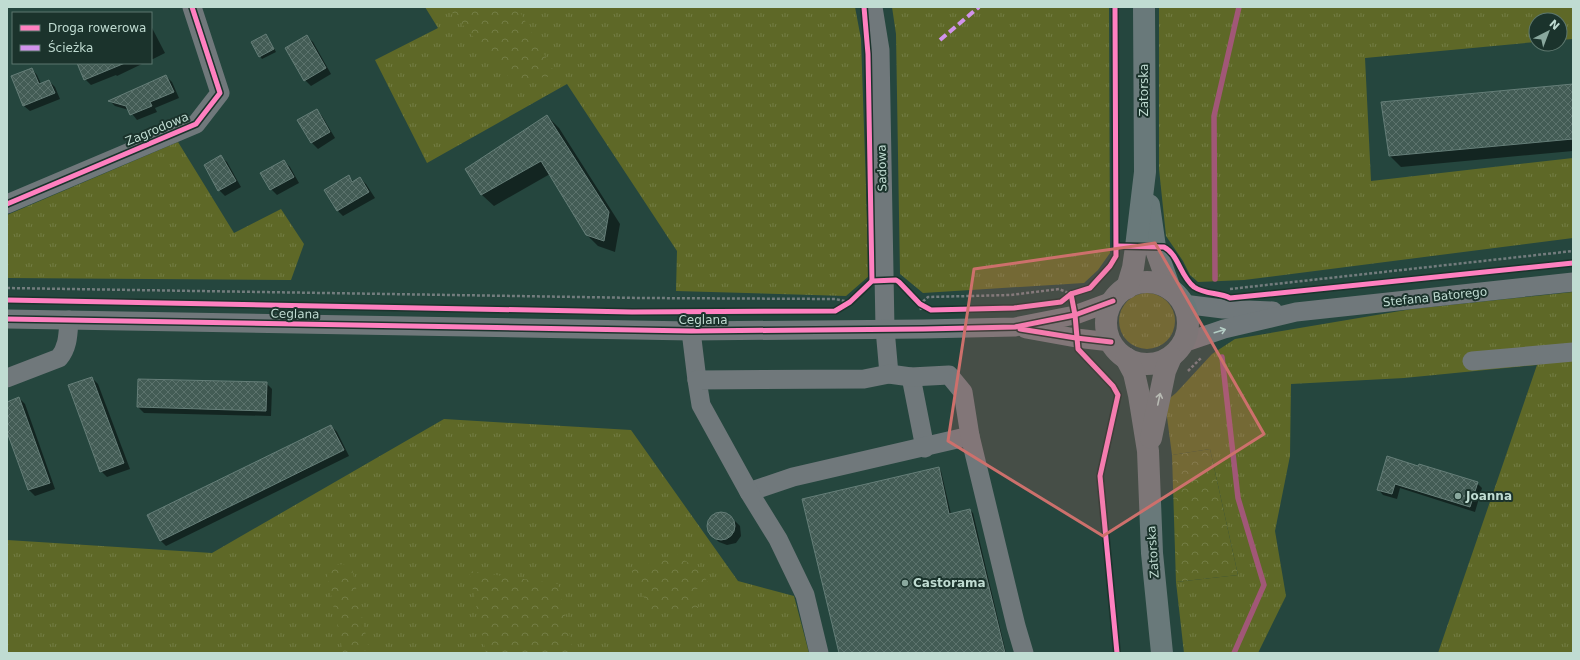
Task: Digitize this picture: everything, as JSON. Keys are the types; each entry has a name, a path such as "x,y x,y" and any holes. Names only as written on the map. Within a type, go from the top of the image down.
{"main road":[{"name":"Zatorska","path":"1120,294 1133,268 1145,172 1144,7"},
{"name":"Zatorska","path":"1145,172 1155,247 1177,297"},
{"path":"1149,282 1160,284 1177,297 1188,317 1188,330 1177,350 1160,362 1149,364 1137,363 1126,358 1118,351 1111,342 1106,322 1108,311 1120,294 1137,283 1149,282"},
{"name":"Zatorska","path":"1148,450 1165,372 1177,350"},
{"name":"Zatorska","path":"1126,358 1136,380 1148,450 1152,553 1162,653"}],"street":[{"name":"Zagrodowa","path":"7,204 196,124 220,93 192,7"},
{"name":"Sadowa","path":"873,7 880,50 885,329 889,374"},
{"name":"Stefana Batorego","path":"1177,350 1224,330 1296,312 1573,282"},
{"name":"Ceglana","path":"1015,328 1075,316 1120,294"},
{"name":"Stefana Batorego","path":"1177,297 1223,309 1296,312"},
{"name":"Ceglana","path":"7,319 691,331 1015,328 1111,342"},
{"path":"7,378 59,358 67,344 69,320"},
{"path":"691,331 701,405 749,492 778,539 804,595 820,653"},
{"path":"1472,361 1573,352"},
{"path":"697,380 864,379 889,374 911,377 950,376 963,392 970,436 1016,626 1024,653"},
{"path":"911,377 925,448"},
{"path":"749,492 794,477 925,448 970,436"}],"path":[{"path":"1226,292 1229,289 1573,251"},
{"path":"7,288 626,298 835,298 850,302"},
{"path":"1066,298 1071,294"},
{"path":"845,306 850,302"},
{"path":"920,304 926,307"}],"highlighted area":[{"path":"1155,243 1264,434 1103,536 948,441 974,269"}],"green space":[{"path":"425,7 855,7 861,39 869,276 846,296 676,291 677,251 567,84 427,163 375,60 438,28"},
{"path":"447,7 517,7 556,75 513,82"},
{"path":"892,7 1109,7 1110,253 1098,270 1084,283 923,293 900,274 896,34"},
{"path":"1159,7 1573,7 1573,39 1568,39 1568,12 1528,12 1528,43 1365,58 1371,181 1573,158 1573,238 1244,280 1198,282 1190,275 1183,261 1166,236 1159,169"},
{"path":"178,142 234,233 281,209 304,244 291,280 7,278 7,215"},
{"path":"1573,292 1573,653 1438,653 1537,365 1404,378 1291,384 1290,456 1275,531 1286,596 1258,653 1184,653 1176,582 1238,575 1210,449 1172,455 1165,402 1176,393 1212,354 1235,339 1412,309"},
{"path":"1147,293 1162,298 1170,306 1175,321 1170,336 1162,344 1147,349 1132,344 1124,336 1119,321 1124,306 1132,298"},
{"path":"444,419 631,430 738,581 794,596 809,653 7,653 7,540 212,553"},
{"path":"1210,449 1238,575 1176,582 1172,455"},
{"path":"676,554 701,572 711,587 695,589 698,608 650,610 631,570"},
{"path":"351,564 369,650 343,653 325,565"},
{"path":"469,571 558,584 574,653 486,653"}],"building":[{"path":"266,34 274,49 259,57 251,42"},
{"path":"307,35 326,68 304,81 285,48"},
{"path":"77,64 123,64 84,80"},
{"path":"32,68 39,84 49,80 55,93 23,106 11,76"},
{"path":"166,75 174,92 150,102 152,106 130,115 126,106 108,101"},
{"path":"1573,84 1573,139 1389,156 1381,102"},
{"path":"317,109 330,132 311,143 297,120"},
{"path":"547,115 609,212 604,241 586,235 541,161 481,195 465,169"},
{"path":"221,155 236,181 218,191 204,165"},
{"path":"284,160 294,177 270,190 260,173"},
{"path":"349,175 352,182 360,177 369,192 337,211 324,190"},
{"path":"92,377 124,463 100,472 68,385"},
{"path":"138,379 267,382 266,411 137,407"},
{"path":"19,397 50,483 28,490 7,432 7,402"},
{"path":"331,425 344,450 160,541 147,515"},
{"path":"1387,456 1478,482 1470,507 1395,484 1392,494 1377,490"},
{"name":"Castorama","path":"939,467 949,514 970,509 1005,653 839,653 802,499"},
{"path":"721,512 731,516 735,526 731,536 721,540 711,536 707,526 711,516"}],"waterway":[{"path":"1215,279 1214,116 1239,7"},
{"path":"1222,357 1238,498 1264,585 1234,653"}],"marked path":[{"path":"940,40 979,7"}],"cycle path":[{"path":"7,204 196,124 220,93 192,7"},
{"path":"864,7 868,54 872,281"},
{"path":"1115,7 1116,256 1110,266 1090,288 1071,294 1075,315 1078,349 1113,386 1118,395 1100,476 1117,653"},
{"path":"1117,246 1164,247 1173,255 1189,282 1194,287 1199,290 1230,298 1573,263"},
{"path":"7,300 632,312 835,311 850,302 872,281 896,280 920,304 931,310 1014,308 1061,302 1071,294"},
{"path":"7,319 691,331 923,329 1015,327 1075,315 1113,301"},
{"path":"1020,329 1111,342"}],"place":[{"name":"Joanna","path":"1458,496"},
{"name":"Castorama","path":"905,583"}]}
